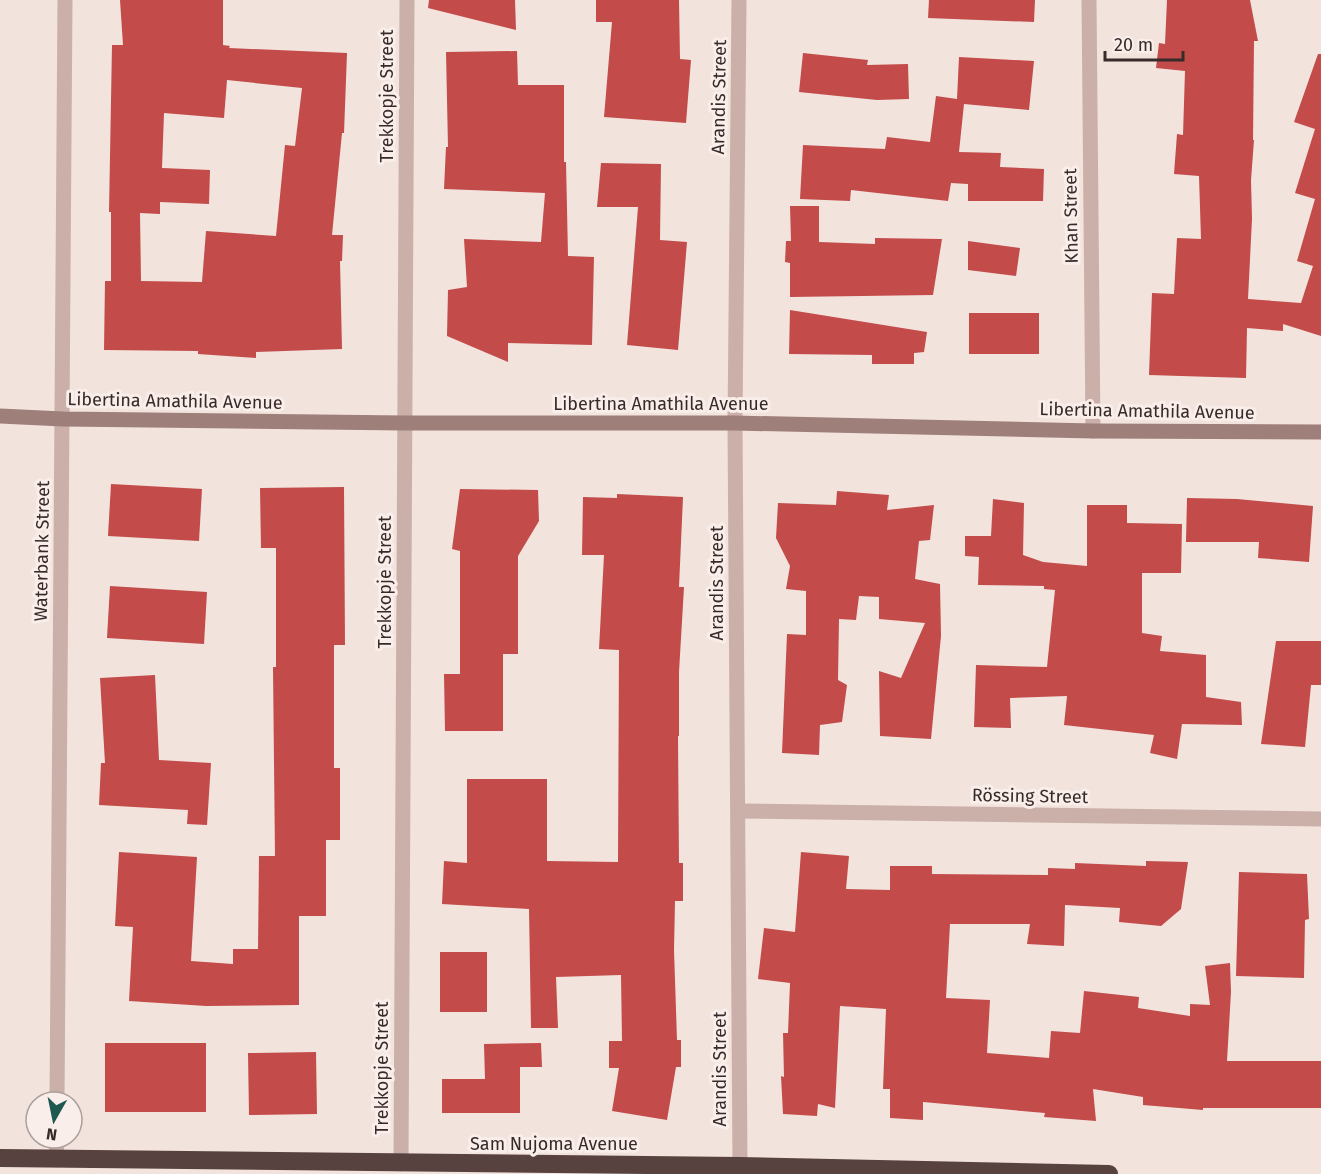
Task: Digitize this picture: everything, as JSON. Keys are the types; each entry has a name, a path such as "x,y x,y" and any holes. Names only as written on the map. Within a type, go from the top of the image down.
{"highway":[{"name":"Sam Nujoma Avenue","path":"0,1158 740,1166 1109,1174"}],"street":[{"name":"Waterbank Street","path":"57,1090 65,0"},
{"name":"Trekkopje Street","path":"401,1164 407,0"},
{"name":"Arandis Street","path":"739,0 735,423 740,1166"},
{"name":"Khan Street","path":"1089,0 1093,431"},
{"name":"Libertina Amathila Avenue","path":"0,416 63,419 405,423 735,423 1093,431 1321,432"},
{"name":"Rössing Street","path":"739,811 1321,819"},
{"path":"56,1150 56,1160"}],"building":[{"path":"120,0 223,0 223,45 230,46 229,48 347,53 344,133 342,133 332,235 343,235 342,261 340,261 342,349 256,352 256,358 198,354 198,351 104,350 105,281 111,281 111,212 109,212 112,45 123,45","holes":["227,80 302,88 295,146 285,145 276,236 206,231 202,282 141,281 140,213 160,214 160,202 209,204 210,170 162,168 164,113 224,118"]},
{"path":"429,0 515,0 516,30 428,8"},
{"path":"596,0 679,0 680,59 691,60 686,123 604,117 612,22 596,22"},
{"path":"929,0 1035,0 1034,22 928,18"},
{"path":"1167,0 1250,0 1258,41 1254,41 1254,140 1248,299 1301,303 1313,266 1297,261 1315,199 1295,193 1315,129 1294,122 1318,54 1321,54 1321,336 1283,324 1283,331 1247,328 1246,378 1149,375 1152,293 1174,294 1177,238 1201,239 1199,176 1174,174 1177,134 1183,135 1185,71 1156,68 1159,43 1165,44"},
{"path":"517,51 518,85 564,85 564,162 566,162 568,256 594,257 592,345 508,343 508,362 447,336 448,290 467,287 464,239 541,242 545,193 444,189 446,147 448,147 446,52"},
{"path":"803,53 868,60 867,65 908,64 909,99 877,100 799,92"},
{"path":"959,57 1034,61 1029,110 964,104 959,152 1001,153 1000,167 1044,169 1043,201 968,201 968,184 951,183 948,201 851,190 850,201 800,199 803,145 885,149 887,137 930,142 936,96 957,99"},
{"path":"601,163 661,164 660,240 687,242 678,350 627,345 638,207 597,207"},
{"path":"790,206 819,206 819,242 875,244 875,238 942,239 933,295 790,297 790,263 785,262 786,241 791,241"},
{"path":"968,241 1020,248 1016,276 968,270"},
{"path":"790,310 927,332 924,352 914,353 914,364 872,364 872,355 789,354"},
{"path":"969,313 1039,313 1039,354 969,354"},
{"path":"111,484 202,489 199,541 108,536"},
{"path":"344,487 345,645 334,645 334,768 340,768 340,840 326,840 326,916 299,916 299,1005 206,1006 129,1001 133,927 115,926 119,852 197,857 191,961 233,964 233,949 258,949 259,856 275,856 273,667 276,667 276,548 261,548 260,488"},
{"path":"460,489 538,490 539,521 518,556 518,654 503,654 503,731 445,731 444,674 460,674 460,551 452,549"},
{"path":"837,491 889,495 887,510 934,505 930,540 919,541 915,579 940,584 941,636 931,739 880,736 879,671 901,678 925,623 879,619 879,597 859,596 856,620 839,619 838,680 847,685 842,722 820,725 819,755 782,753 787,634 806,635 806,591 786,589 790,566 776,538 778,503 836,505"},
{"path":"617,494 683,497 679,587 684,587 678,736 679,863 683,863 683,901 675,901 674,950 677,1040 681,1040 681,1067 676,1067 667,1120 612,1111 619,1068 609,1068 609,1041 622,1041 621,975 556,977 558,1028 531,1028 529,909 442,904 444,861 467,863 467,779 547,779 547,861 618,862 619,650 599,649 604,555 582,555 583,497 617,498"},
{"path":"1187,498 1237,499 1313,506 1309,562 1258,558 1259,542 1186,542"},
{"path":"993,499 1024,503 1023,555 1043,562 1087,566 1087,505 1127,505 1127,523 1182,524 1181,573 1142,573 1142,633 1162,636 1160,651 1206,655 1206,697 1241,702 1242,725 1182,724 1177,759 1150,753 1154,735 1064,725 1067,696 1010,698 1011,728 974,727 976,665 1047,667 1055,590 1044,589 1044,586 978,585 979,557 965,556 965,536 991,536"},
{"path":"110,586 207,592 204,644 107,638"},
{"path":"1276,641 1321,641 1321,685 1311,685 1305,747 1261,744"},
{"path":"155,675 159,760 211,763 207,825 187,824 188,810 99,805 101,763 105,763 100,678"},
{"path":"801,852 849,856 846,889 890,890 890,866 932,866 932,874 1048,875 1048,868 1075,869 1075,863 1146,866 1146,861 1188,862 1181,909 1161,926 1119,922 1120,908 1065,905 1064,946 1027,944 1030,924 950,924 946,998 990,1000 987,1053 1049,1058 1051,1031 1080,1033 1084,991 1139,997 1138,1008 1190,1016 1190,1004 1210,1005 1205,966 1230,963 1231,992 1227,1061 1321,1061 1321,1108 1203,1108 1203,1110 1143,1105 1143,1097 1093,1089 1096,1121 1044,1117 1045,1113 923,1102 923,1120 890,1118 890,1089 883,1089 886,1009 840,1006 835,1108 818,1104 817,1116 783,1114 781,1076 784,1077 783,1033 788,1033 790,983 758,979 764,928 795,932"},
{"path":"1239,872 1307,874 1309,919 1305,920 1304,978 1236,976"},
{"path":"440,952 487,952 487,1012 440,1012"},
{"path":"105,1043 206,1043 206,1112 105,1112"},
{"path":"541,1043 542,1067 520,1067 520,1113 442,1113 442,1079 485,1079 484,1044"},
{"path":"316,1052 317,1114 249,1115 248,1053"}]}
